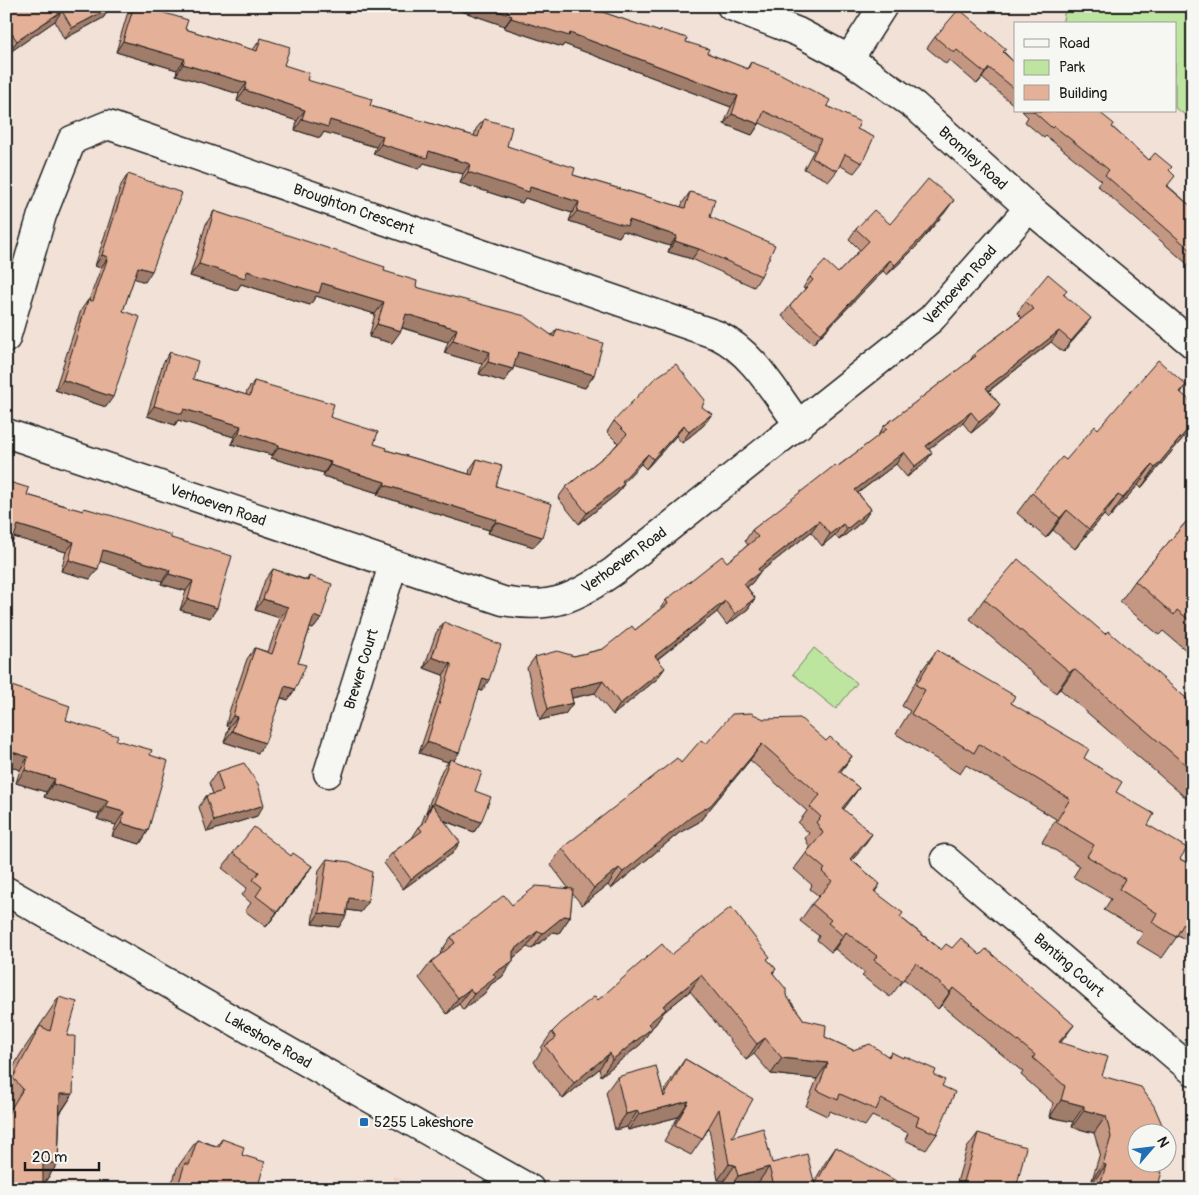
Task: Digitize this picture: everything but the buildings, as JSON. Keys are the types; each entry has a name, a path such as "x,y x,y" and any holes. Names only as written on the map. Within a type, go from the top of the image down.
{"street":[{"name":"Bromley Road","path":"731,6 798,32 849,59 914,106 1029,208 1193,344"},
{"path":"849,59 883,6"},
{"name":"Broughton Crescent","path":"6,338 42,215 72,140 108,125 717,334 735,344 747,355 798,425"},
{"name":"Verhoeven Road","path":"6,433 503,601 525,605 543,604 578,594 614,571 931,320 1029,208"},
{"name":"Brewer Court","path":"328,773 393,565"},
{"name":"Banting Court","path":"945,859 1193,1071"},
{"name":"Lakeshore Road","path":"6,891 530,1189"}],"shaded area":[{"path":"395,1176 419,1189 390,1189"}],"green space":[{"path":"1066,6 1193,6 1193,120 1176,109 1176,22 1062,22"},
{"path":"814,648 857,683 836,709 793,674"}],"place":[{"name":"5255 Lakeshore","path":"364,1122"}]}
